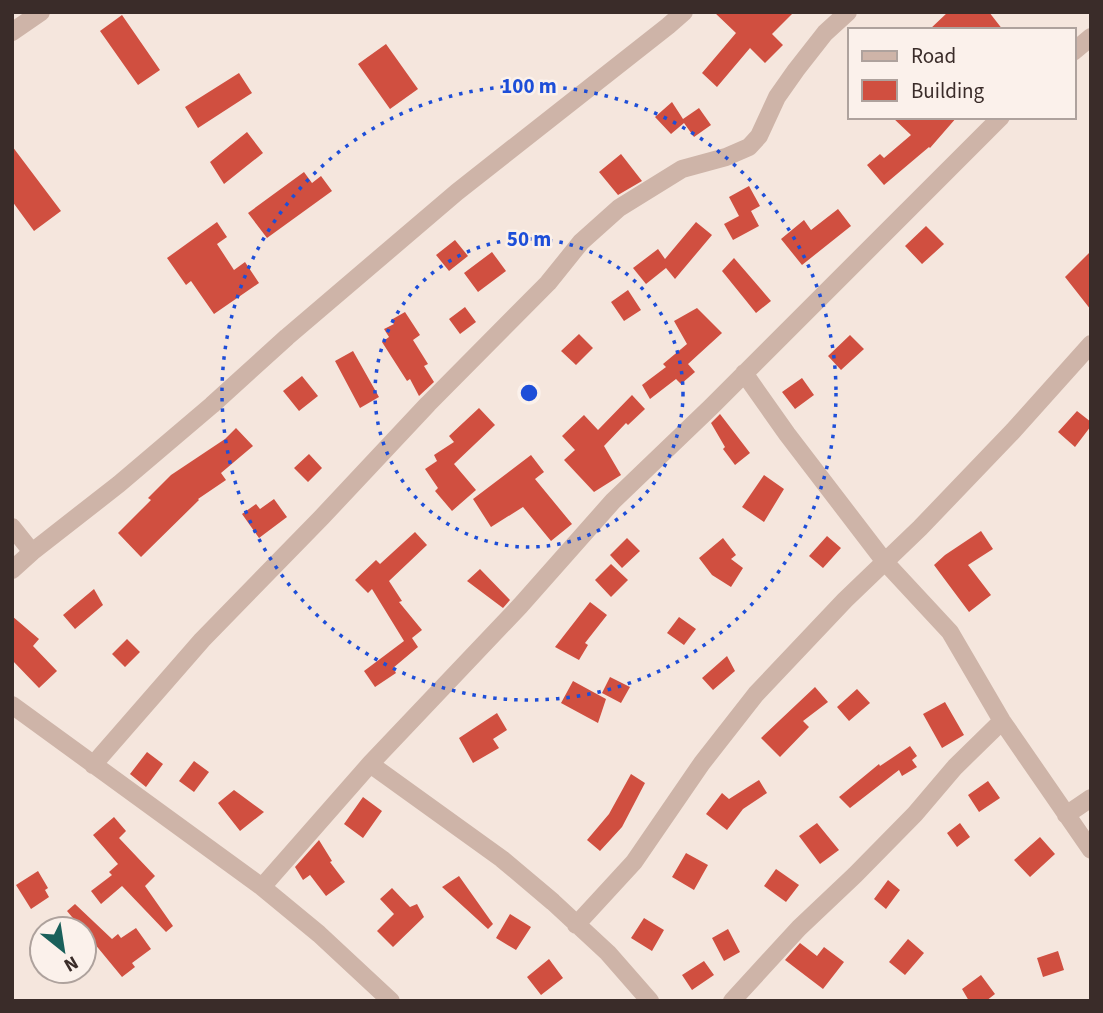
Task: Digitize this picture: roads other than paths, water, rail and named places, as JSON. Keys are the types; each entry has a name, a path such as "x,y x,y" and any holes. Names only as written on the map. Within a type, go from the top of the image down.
{"street":[{"path":"12,32 41,12"},
{"path":"12,570 130,475 457,192 684,12"},
{"path":"93,765 202,640 548,284 581,242 619,208 682,169 726,157 749,147 760,136 777,97 796,70 825,33 848,12"},
{"path":"1075,50 1091,37"},
{"path":"262,887 370,764 520,606 613,501 999,119"},
{"path":"576,925 634,862 702,762 756,694 1013,431 1091,344"},
{"path":"744,373 885,562 950,632 1002,721 1091,850"},
{"path":"12,527 32,552"},
{"path":"12,705 262,887 319,934 391,1001"},
{"path":"732,1001 799,928 856,875 915,814 955,767 1002,721"},
{"path":"370,764 502,859 553,902 608,953 650,1001"},
{"path":"1066,815 1091,798"}]}
